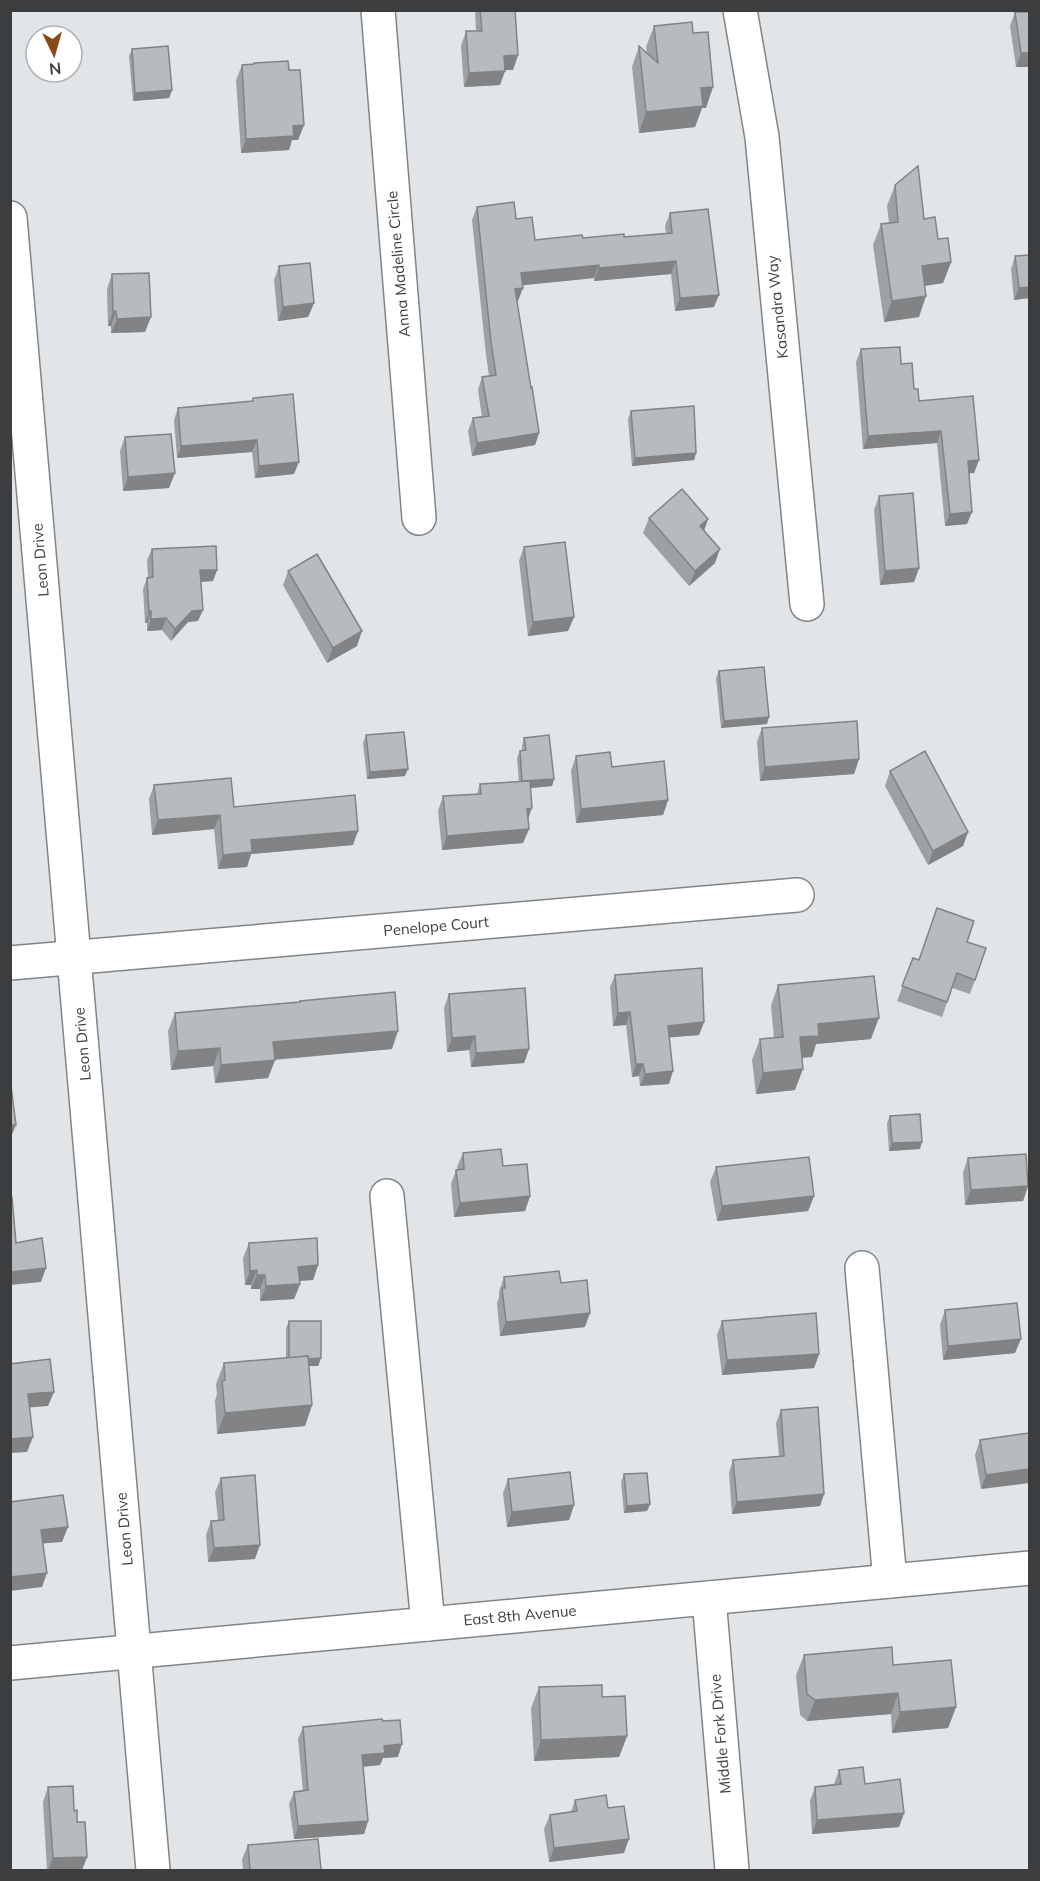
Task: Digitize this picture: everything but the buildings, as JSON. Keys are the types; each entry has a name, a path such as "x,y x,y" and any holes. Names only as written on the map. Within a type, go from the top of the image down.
{"street":[{"name":"Anna Madeline Circle","path":"378,10 418,518"},
{"name":"Kasandra Way","path":"740,10 762,137 765,188 807,604"},
{"name":"Leon Drive","path":"10,218 153,1870"},
{"name":"Penelope Court","path":"10,963 798,895"},
{"path":"387,1196 428,1624"},
{"path":"862,1268 890,1581"},
{"name":"East 8th Avenue","path":"10,1663 1029,1568"},
{"name":"Middle Fork Drive","path":"709,1598 732,1870"}]}
